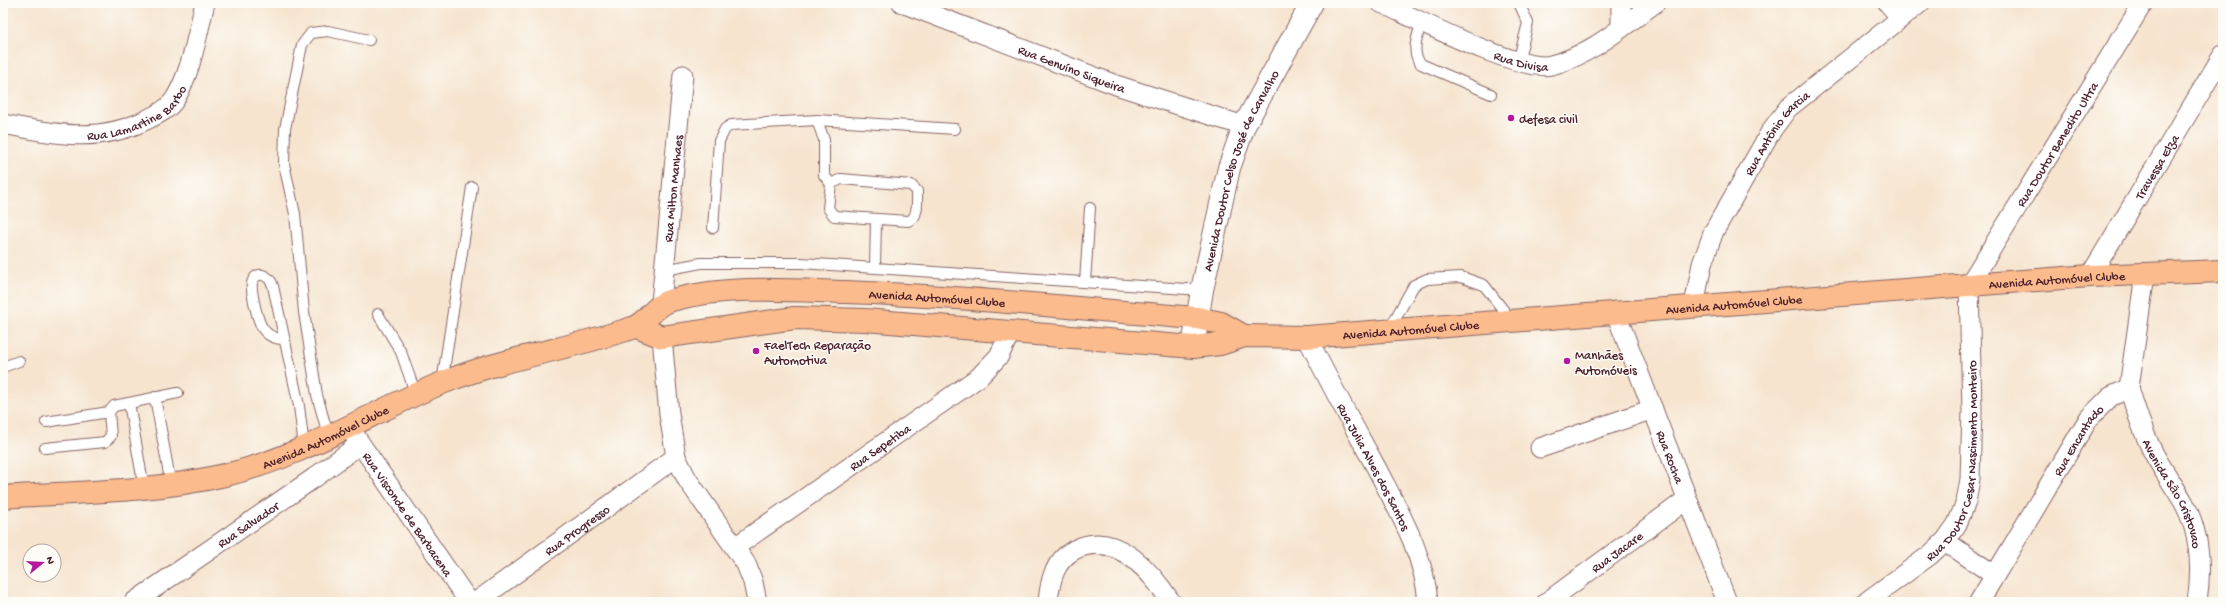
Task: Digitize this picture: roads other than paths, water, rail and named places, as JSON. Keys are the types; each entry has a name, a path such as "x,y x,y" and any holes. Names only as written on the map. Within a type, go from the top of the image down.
{"main road":[{"name":"Avenida Automóvel Clube","path":"662,338 795,318 865,320 1193,347 1220,344 1244,336 1306,337 1616,311 2090,276 2223,271"},
{"name":"Avenida Automóvel Clube","path":"661,303 674,299 744,290 868,293 1197,318 1221,323 1244,336"},
{"path":"865,320 868,293"},
{"path":"661,303 637,327 662,338"},
{"path":"1010,332 1018,317 1034,305"},
{"name":"Avenida Automóvel Clube","path":"3,497 144,488 228,475 271,461 304,447 348,425 442,383 502,362 637,327"}],"street":[{"name":"Rua Lamartine Barbo","path":"3,124 61,135 89,136 110,133 135,125 162,112 174,100 184,80 193,56 205,3"},
{"name":"Rua Genuíno Siqueira","path":"902,3 1116,86 1244,126"},
{"name":"Avenida Doutor Celso José de Carvalho","path":"1193,347 1202,290 1229,168 1244,126 1312,3"},
{"name":"Rua Divisa","path":"1381,3 1507,60 1550,66 1576,56 1622,27 1655,3"},
{"path":"1621,3 1622,27"},
{"name":"Rua Antônio Garcia","path":"1694,306 1702,264 1714,231 1770,131 1788,108 1894,10 1920,3"},
{"name":"Rua Doutor Benedito Ultra","path":"1969,285 2143,3"},
{"name":"Travessa Elza","path":"2090,276 2223,56"},
{"name":"Rua Milton Manhaes","path":"661,303 683,74"},
{"path":"2129,388 2145,274"},
{"name":"Rua Doutor Cesar Nascimento Monteiro","path":"1866,602 1930,555 1945,541 1957,524 1966,502 1970,479 1972,411 1969,285"},
{"name":"Rua Rocha","path":"1616,311 1654,409 1686,500 1726,602"},
{"name":"Rua Sepetiba","path":"735,547 979,377 999,356 1010,332"},
{"name":"Rua Julia Alves dos Santos","path":"1306,337 1417,550 1426,583 1428,602"},
{"path":"662,338 668,414 676,457 687,479 746,564 753,582 756,602"},
{"name":"Rua Encantado","path":"1979,602 2089,418 2110,396 2129,388"},
{"name":"Avenida Sāo Cristovao","path":"2129,388 2138,418 2151,449 2185,505 2196,533 2200,562 2197,602"},
{"path":"1540,448 1654,409"},
{"name":"Rua Visconde de Barbacena","path":"348,425 468,602"},
{"name":"Rua Salvador","path":"134,602 360,444"},
{"name":"Rua Progresso","path":"476,602 676,457"},
{"name":"Rua Jacare","path":"1547,602 1686,500"},
{"path":"1945,541 1994,575"},
{"path":"1048,602 1049,585 1055,568 1068,554 1084,545 1105,544 1126,554 1145,569 1171,602"}],"lane":[{"path":"1518,62 1528,23 1520,3"},
{"path":"1422,21 1415,49 1418,60 1421,64 1491,94"},
{"path":"328,435 317,395 304,312 295,214 284,164 285,129 302,45 312,33 328,31 369,40"},
{"path":"817,120 824,140 824,174 830,184 828,208 830,213 834,216 912,220 916,216 917,191 915,187 911,185 841,179 830,184"},
{"path":"713,228 719,141 725,129 738,123 817,120 955,129"},
{"path":"442,383 472,187"},
{"path":"1085,282 1090,208"},
{"path":"875,268 876,218"},
{"path":"664,270 685,265 736,262 875,268 1202,290"},
{"path":"283,339 270,336 264,331 257,319 252,284 254,278 259,275 266,275 271,278 283,339 299,406 304,447"},
{"path":"1389,330 1414,285 1427,279 1461,277 1484,285 1511,320"},
{"path":"378,314 401,352 416,395"},
{"path":"3,367 19,361"},
{"path":"46,422 109,412 114,406 178,392"},
{"path":"155,397 171,485"},
{"path":"129,403 144,488"},
{"path":"45,448 104,442 111,436 109,412"}],"place":[{"name":"defesa civil","path":"1511,118"},
{"name":"FaelTech Reparação Automotiva","path":"756,351"},
{"name":"Manhães Automóveis","path":"1567,361"}]}
